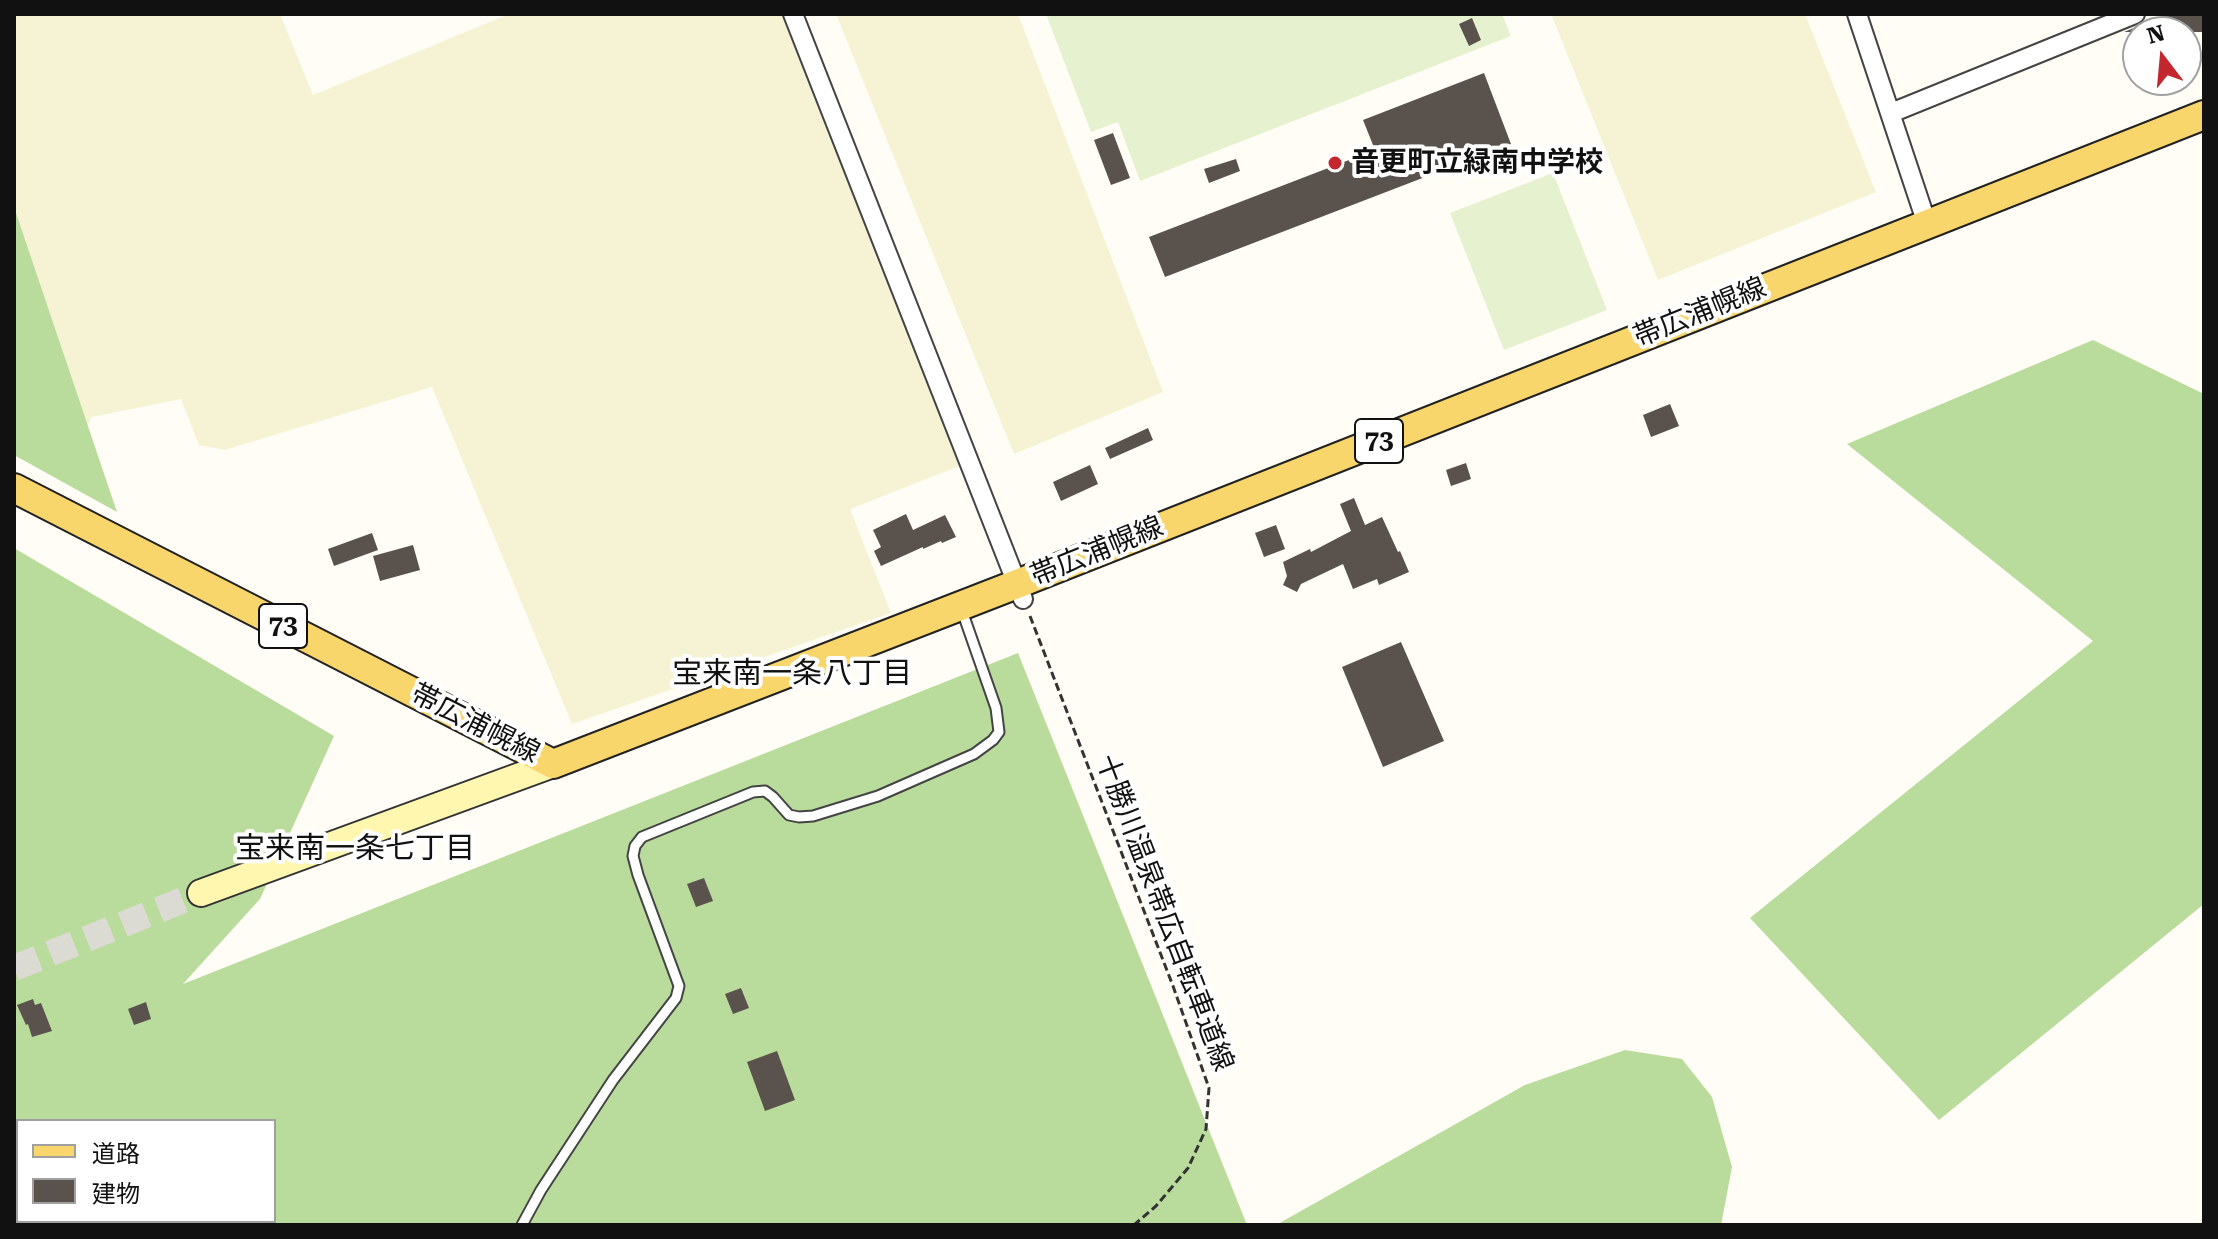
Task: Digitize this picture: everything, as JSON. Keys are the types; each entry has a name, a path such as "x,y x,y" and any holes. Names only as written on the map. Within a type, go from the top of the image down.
{"main road":[{"name":"帯広浦幌線","path":"14,488 553,764 960,604 1020,591 2204,115"},
{"path":"201,893 553,764"}],"street":[{"path":"793,14 1020,591"},
{"path":"1857,14 1927,224"},
{"path":"1891,113 2135,14"}],"lane":[{"path":"522,1225 597,1104 676,998 679,986 638,875 633,856 635,846 642,837 753,792 765,791 789,815 813,816 878,796 974,754 993,740 999,732 996,708 960,604"}],"path":[{"name":"十勝川温泉帯広自転車道線","path":"1020,591 1173,986 1209,1088 1206,1129 1188,1168 1156,1206 1134,1225"}],"shaded area":[{"path":"14,14 280,14 313,95 509,14 781,14 962,465 850,509 891,613 572,724 432,387 225,450 199,445 181,399 92,417 69,458 14,434"},
{"path":"836,14 1018,14 1163,392 1014,454"},
{"path":"1551,14 1805,14 1876,192 1658,280"}],"green space":[{"path":"1046,14 1502,14 1511,36 1140,181 1118,122 1091,132"},
{"path":"1553,173 1607,310 1504,350 1450,213"},
{"path":"14,207 117,512 14,455"},
{"path":"2093,340 2204,394 2204,904 1939,1120 1750,918 2093,641 1847,444"},
{"path":"14,548 334,736 260,899 183,984 1018,653 1247,1225 14,1225"},
{"path":"1625,1050 1682,1059 1712,1097 1732,1167 1721,1225 1276,1225 1525,1085"}],"building":[{"path":"2204,14 2204,32 2202,16 2163,16"},
{"path":"1472,18 1481,40 1469,46 1459,24"},
{"path":"1484,73 1511,144 1165,277 1149,237 1375,150 1363,120"},
{"path":"1113,133 1130,178 1111,185 1094,140"},
{"path":"1236,159 1240,171 1209,183 1204,169"},
{"path":"1670,404 1679,426 1651,437 1643,415"},
{"path":"1148,428 1153,440 1110,459 1105,448"},
{"path":"1466,463 1471,479 1451,486 1446,470"},
{"path":"1090,465 1098,484 1061,501 1053,482"},
{"path":"1354,498 1365,525 1382,517 1409,572 1379,585 1377,579 1353,589 1343,564 1301,584 1297,592 1283,585 1287,576 1283,562 1310,549 1311,552 1351,531 1340,504"},
{"path":"906,514 913,530 945,515 956,537 923,547 881,566 874,551 881,547 873,530"},
{"path":"1276,525 1285,549 1264,557 1255,533"},
{"path":"372,533 378,550 334,566 328,549"},
{"path":"413,545 420,570 380,581 373,556"},
{"path":"1401,642 1444,741 1383,767 1342,667"},
{"path":"704,878 713,901 696,907 687,884"},
{"path":"741,988 749,1008 733,1014 725,994"},
{"path":"33,999 35,1005 41,1003 52,1031 32,1037 17,1005"},
{"path":"146,1002 151,1019 134,1025 128,1009"},
{"path":"777,1051 795,1100 765,1111 747,1062"}],"tunnel":[{"path":"14,968 201,893"}],"place":[{"name":"音更町立緑南中学校","path":"1335,163"}],"district":[{"name":"宝来南一条八丁目","path":"792,674"},
{"name":"宝来南一条七丁目","path":"355,849"}]}
